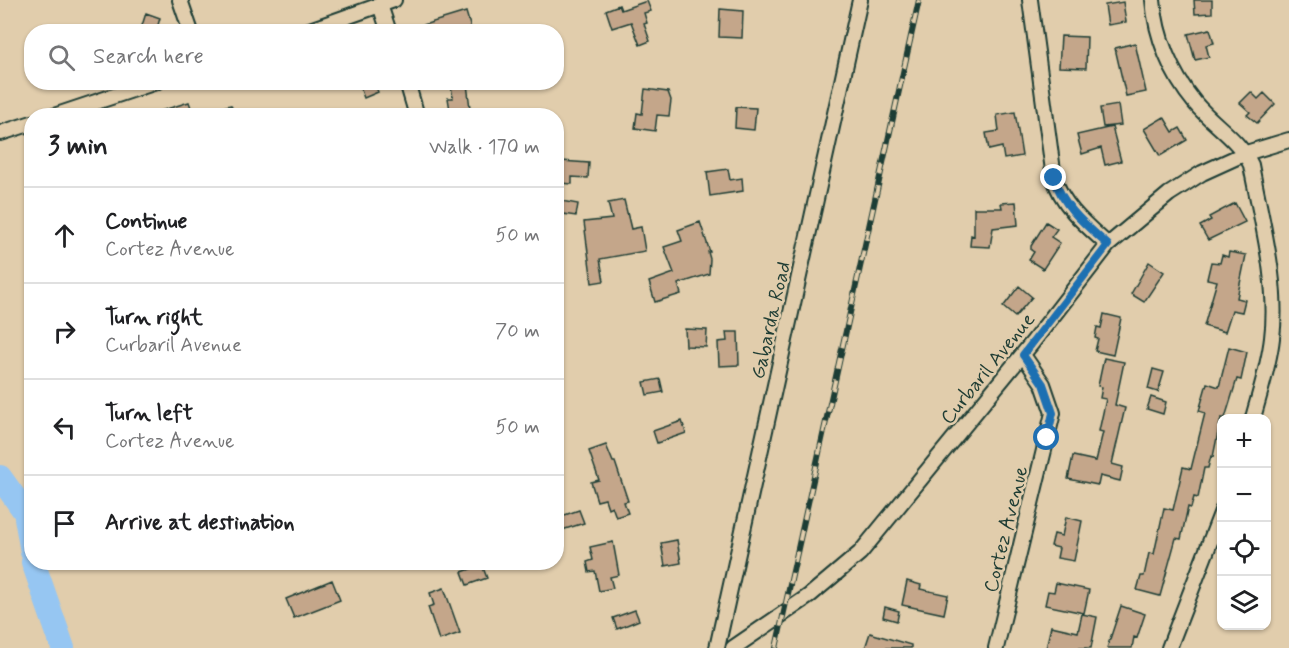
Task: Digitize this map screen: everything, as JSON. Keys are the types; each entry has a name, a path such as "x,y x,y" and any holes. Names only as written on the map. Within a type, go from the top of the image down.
{"street":[{"path":"180,0 188,24"},
{"path":"327,24 394,0"},
{"name":"Gabarda Road","path":"717,648 860,0"},
{"path":"1030,0 1056,185 1070,210 1108,245"},
{"path":"1153,0 1162,44 1176,75 1195,104 1246,153 1251,165 1268,262 1273,316 1272,338 1255,414"},
{"path":"380,5 386,24"},
{"path":"78,108 132,90"},
{"path":"409,90 415,108"},
{"path":"1,133 24,126"},
{"name":"Curbaril Avenue","path":"733,648 749,635 801,602 860,553 1023,355 1108,245 1169,194 1202,173 1246,153 1289,140"},
{"name":"Cortez Avenue","path":"996,648 1053,413 1043,384 1023,355"},
{"path":"1168,648 1217,521"}],"building":[{"path":"1194,0 1212,0 1212,13 1195,14"},
{"path":"647,1 651,11 644,13 647,23 644,24 650,41 640,45 631,22 612,28 606,10 619,5 621,10"},
{"path":"1123,2 1126,22 1108,25 1105,5"},
{"path":"720,9 743,11 742,38 719,37"},
{"path":"466,12 470,24 426,24"},
{"path":"146,13 160,18 158,24 143,24"},
{"path":"1210,29 1214,43 1206,45 1209,57 1195,60 1188,34"},
{"path":"1061,36 1087,37 1086,68 1059,67"},
{"path":"1135,43 1146,92 1126,96 1115,48"},
{"path":"645,89 668,92 671,100 669,116 657,115 655,131 635,128 637,113 642,114"},
{"path":"361,90 377,90 378,92 364,98"},
{"path":"452,90 468,90 470,108 450,108 448,98 453,98"},
{"path":"1251,92 1258,99 1264,93 1275,104 1257,123 1247,115 1250,112 1240,103"},
{"path":"189,102 191,108 170,108"},
{"path":"1118,105 1121,125 1103,127 1100,108"},
{"path":"736,107 756,108 754,130 735,128"},
{"path":"1015,112 1022,156 1004,159 1002,147 989,150 986,133 999,131 997,115"},
{"path":"1164,117 1173,132 1180,128 1187,140 1160,156 1144,129"},
{"path":"1112,127 1121,161 1105,165 1101,148 1082,154 1077,135"},
{"path":"564,161 589,163 588,178 572,177 572,184 564,183"},
{"path":"728,169 730,180 742,178 743,191 710,196 707,172"},
{"path":"624,200 631,229 641,227 645,251 600,259 604,281 592,283 584,222 612,219 608,203"},
{"path":"564,201 578,204 576,216 564,214"},
{"path":"1016,202 1018,225 993,228 990,247 970,246 971,235 974,236 974,208 1002,208 1001,203"},
{"path":"1235,203 1245,222 1208,240 1200,226 1211,220 1209,217"},
{"path":"700,222 710,252 708,252 709,274 678,284 681,294 655,302 649,282 674,273 664,247 682,241 678,230"},
{"path":"1046,222 1057,229 1051,237 1060,243 1043,269 1029,260 1034,252 1031,246"},
{"path":"1229,252 1246,255 1237,298 1245,300 1242,312 1232,310 1225,332 1204,326 1217,281 1207,279 1211,262 1220,263 1222,255 1228,257"},
{"path":"1149,262 1164,272 1144,302 1131,294"},
{"path":"1019,286 1032,297 1015,317 1003,307"},
{"path":"1104,314 1121,318 1113,355 1095,351 1098,339 1095,338 1097,327 1101,328"},
{"path":"685,329 707,330 706,347 686,346"},
{"path":"726,332 738,332 739,365 719,366 718,342 727,341"},
{"path":"1229,347 1247,352 1241,380 1237,379 1226,414 1217,414 1217,438 1213,457 1211,456 1208,468 1204,468 1198,498 1194,497 1191,508 1188,507 1181,539 1176,538 1160,596 1137,590 1141,576 1144,576 1149,553 1154,554 1164,508 1173,510 1183,467 1191,469 1205,413 1199,411 1207,383 1219,387"},
{"path":"1104,358 1124,362 1115,405 1125,408 1112,464 1123,467 1120,481 1100,476 1098,485 1068,479 1073,456 1096,461 1103,432 1099,431 1106,399 1100,398 1102,387 1098,386"},
{"path":"1153,369 1164,372 1158,392 1148,389"},
{"path":"660,379 663,392 647,395 644,382"},
{"path":"1151,397 1166,402 1163,414 1147,409"},
{"path":"682,421 686,433 657,443 653,431"},
{"path":"606,445 615,462 628,501 624,502 628,513 616,517 612,506 608,508 605,499 597,501 591,482 599,480 589,451"},
{"path":"579,510 584,523 564,529 564,515"},
{"path":"1066,517 1082,521 1074,561 1057,558 1059,548 1051,546 1054,534 1062,536"},
{"path":"677,540 681,563 665,566 661,543"},
{"path":"613,542 619,575 610,577 613,588 599,591 595,571 589,572 587,562 593,560 590,547"},
{"path":"484,570 487,578 467,585 462,572"},
{"path":"332,580 340,600 294,618 286,599"},
{"path":"907,581 921,585 920,589 948,595 944,614 902,605"},
{"path":"1056,583 1089,590 1084,613 1045,605 1048,591 1054,592"},
{"path":"444,588 460,633 439,640 428,607 434,605 430,593"},
{"path":"1121,606 1145,614 1137,638 1134,637 1132,648 1107,648"},
{"path":"885,607 899,611 897,621 883,617"},
{"path":"635,610 639,620 617,629 613,618"},
{"path":"1082,614 1097,617 1091,648 1046,648 1051,626 1078,632"},
{"path":"870,633 911,645 911,648 865,648"}],"waterway":[{"path":"0,477 24,511"},
{"path":"36,570 63,648"}],"railway":[{"path":"776,648 919,0"}],"route":[{"path":"1047,438 1053,413 1043,384 1023,355 1108,245 1070,210 1058,192 1054,178"}]}
